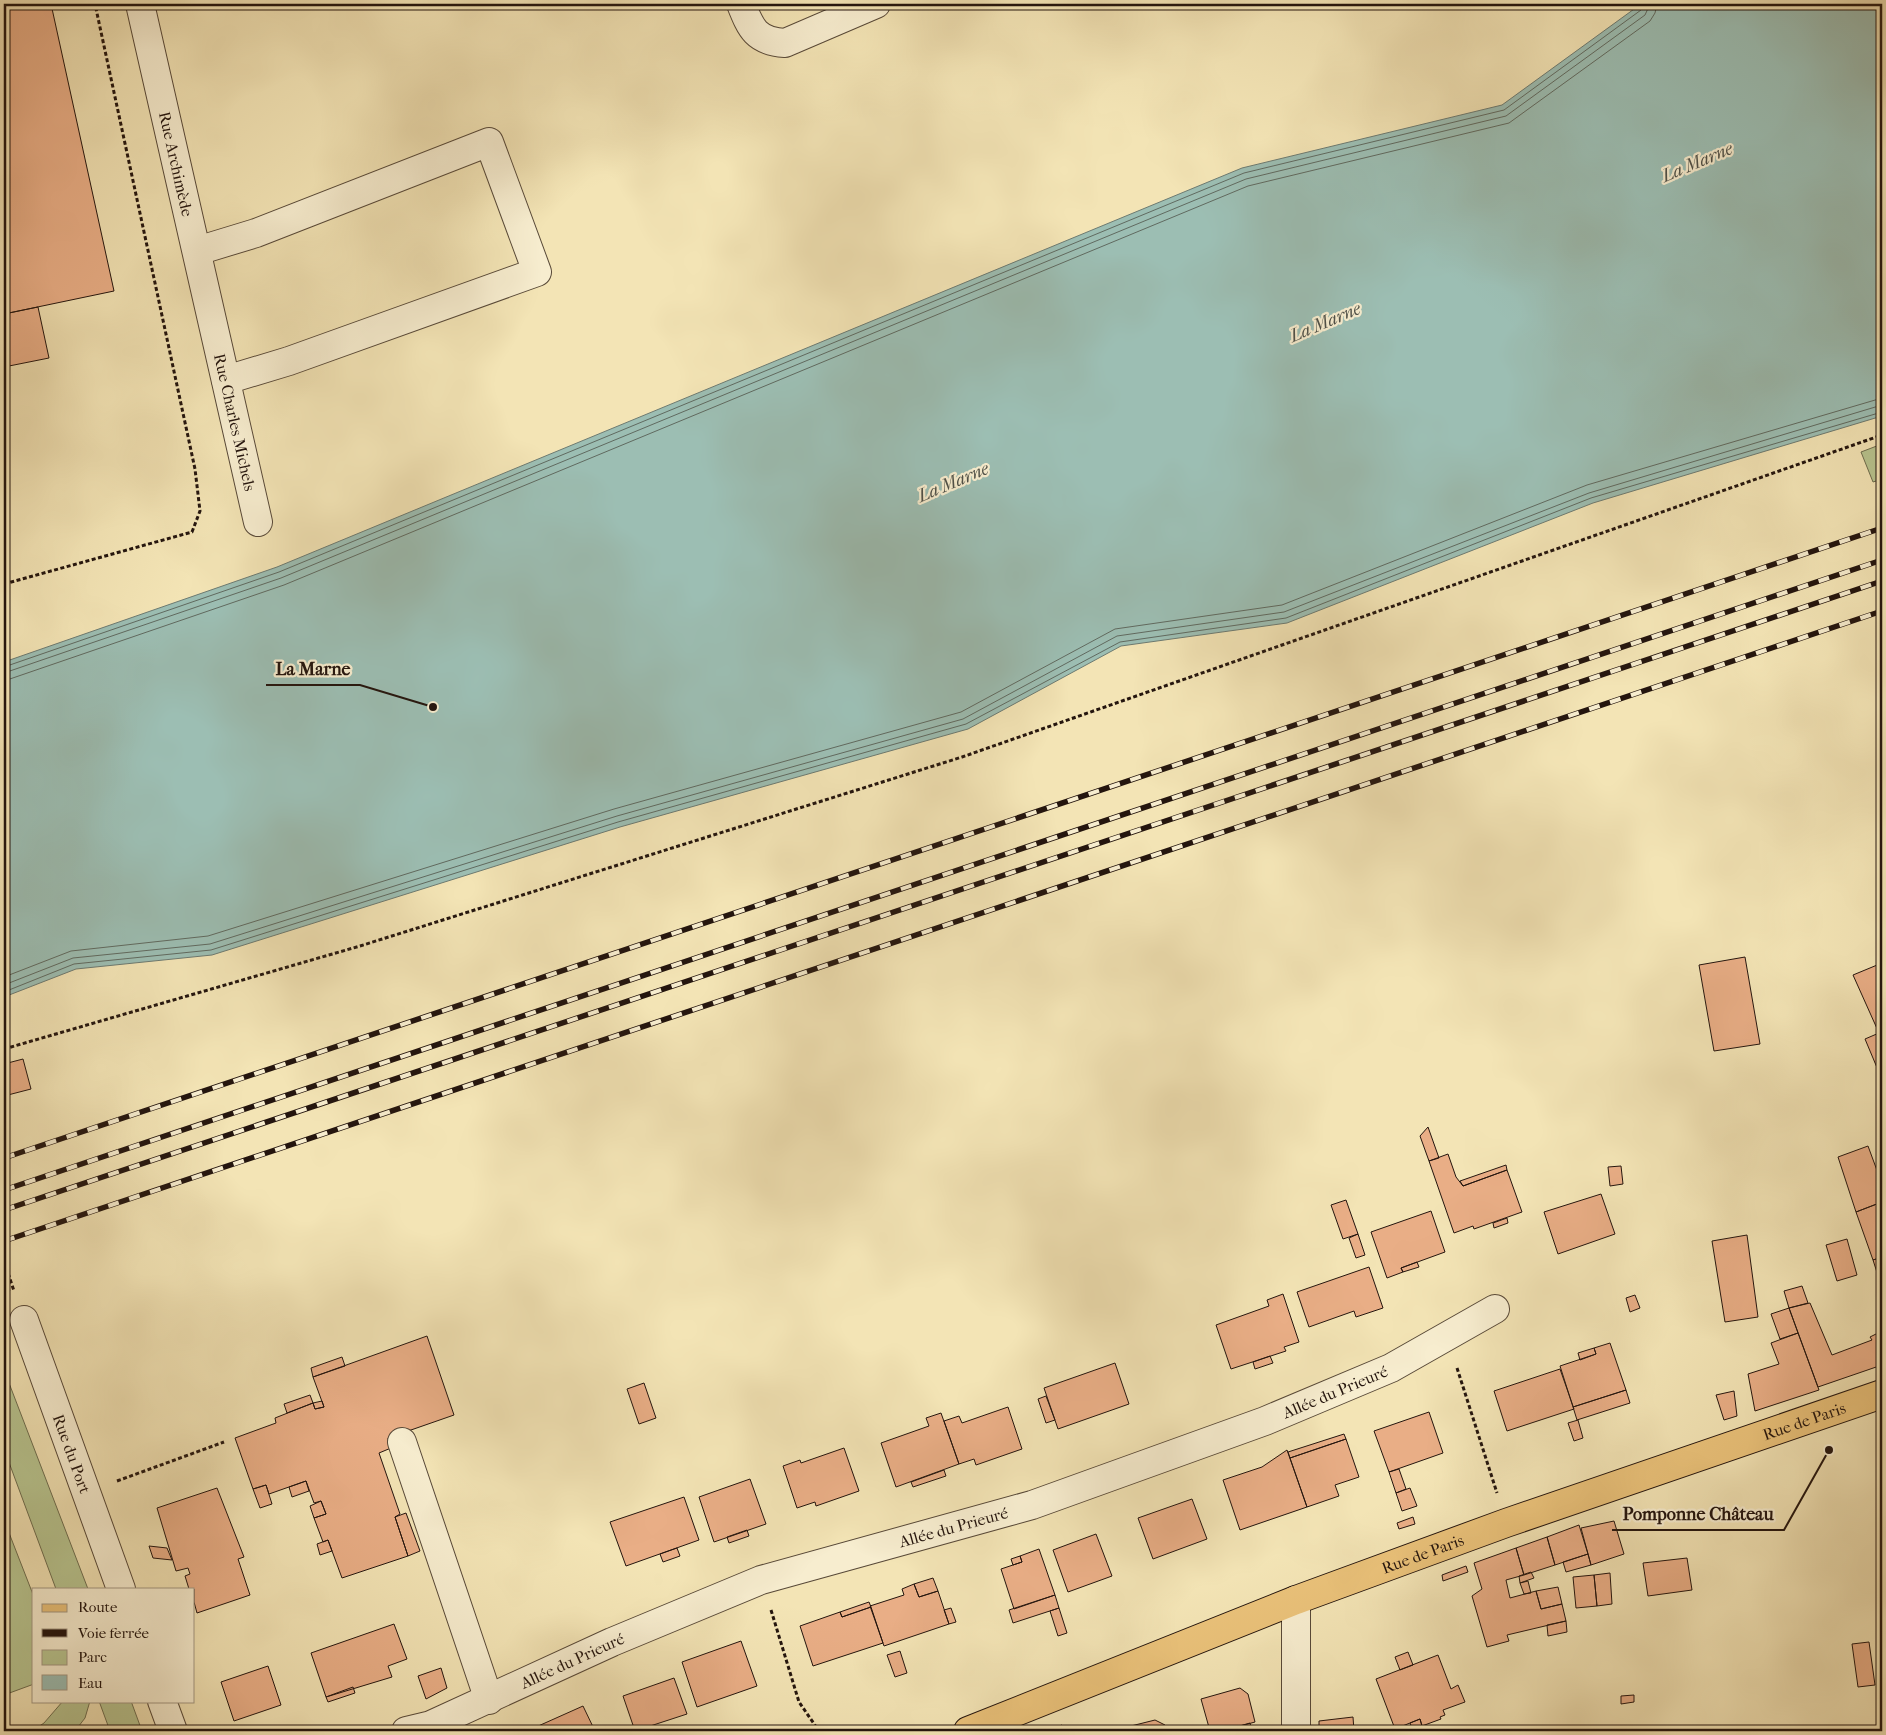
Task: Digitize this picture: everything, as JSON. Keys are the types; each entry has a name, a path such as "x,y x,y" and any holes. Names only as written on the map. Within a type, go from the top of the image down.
{"main road":[{"name":"Rue de Paris","path":"968,1731 1296,1600 1506,1522 1882,1394"}],"street":[{"name":"Rue Archimède","path":"140,4 214,323"},
{"path":"741,4 750,27 768,42 785,43 876,4"},
{"path":"197,251 256,233 489,142 537,272 289,361 226,380"},
{"name":"Rue Charles Michels","path":"214,323 258,522"},
{"name":"Allée du Prieuré","path":"406,1731 431,1725 490,1700 612,1642 761,1580 1032,1505 1266,1421 1391,1368 1495,1310"},
{"name":"Rue du Port","path":"24,1320 121,1588"},
{"path":"402,1442 490,1700"},
{"path":"1296,1600 1296,1731"},
{"path":"162,1702 173,1731"}],"path":[{"path":"4,584 192,532 200,511 195,469 95,4"},
{"path":"4,1049 360,946 962,757 1882,434"},
{"path":"1447,1336 1506,1522"},
{"path":"86,1492 224,1442"},
{"path":"761,1580 799,1702 819,1731"}],"green space":[{"path":"1882,444 1882,479 1873,482 1861,452"},
{"path":"4,1370 88,1588 56,1588 4,1449"},
{"path":"4,1520 32,1592 32,1685 4,1695"},
{"path":"62,1702 90,1702 85,1718 75,1731 32,1731 44,1723"},
{"path":"99,1702 131,1702 142,1731 110,1731"}],"water":[{"path":"1641,4 1882,4 1882,416 1593,503 1287,623 1121,646 968,729 620,827 212,955 76,969 4,997 4,662 277,567 1242,168 1502,105"}],"building":[{"path":"4,4 51,4 114,291 4,314"},
{"path":"38,307 49,358 4,367 4,314"},
{"path":"4,470 8,489 4,490"},
{"path":"1745,957 1760,1044 1714,1051 1699,965"},
{"path":"1882,963 1882,1068 1878,1070 1865,1039 1879,1033 1853,975"},
{"path":"23,1059 31,1089 4,1096 4,1064"},
{"path":"1428,1127 1439,1158 1429,1161 1420,1136"},
{"path":"1868,1146 1882,1184 1882,1202 1856,1212 1838,1157"},
{"path":"1448,1154 1456,1177 1463,1186 1507,1170 1522,1212 1474,1229 1473,1226 1454,1233 1429,1161"},
{"path":"1506,1165 1507,1170 1463,1186 1460,1181"},
{"path":"1621,1166 1623,1184 1610,1186 1608,1167"},
{"path":"1601,1194 1615,1234 1558,1254 1544,1212"},
{"path":"1346,1200 1358,1234 1343,1239 1331,1205"},
{"path":"1882,1202 1882,1257 1873,1260 1856,1212"},
{"path":"1431,1211 1445,1252 1401,1268 1403,1272 1387,1278 1371,1232"},
{"path":"1507,1218 1508,1223 1494,1228 1493,1223"},
{"path":"1358,1234 1365,1255 1356,1258 1349,1238"},
{"path":"1747,1235 1758,1317 1725,1322 1712,1241"},
{"path":"1847,1239 1857,1275 1837,1281 1826,1245"},
{"path":"1882,1257 1882,1288 1873,1260"},
{"path":"1417,1262 1419,1267 1403,1272 1401,1268"},
{"path":"1369,1267 1383,1308 1356,1317 1354,1311 1309,1327 1297,1292"},
{"path":"1802,1286 1808,1303 1789,1308 1784,1291"},
{"path":"1283,1294 1299,1342 1284,1347 1286,1351 1231,1369 1216,1325 1269,1306 1267,1300"},
{"path":"1635,1295 1640,1308 1630,1312 1626,1298"},
{"path":"1810,1303 1832,1355 1872,1340 1870,1337 1882,1331 1882,1365 1818,1387 1789,1308"},
{"path":"1789,1308 1798,1333 1780,1339 1771,1314"},
{"path":"1798,1333 1819,1390 1755,1411 1748,1374 1779,1364 1771,1343"},
{"path":"427,1336 454,1415 388,1438 391,1448 379,1453 400,1514 395,1517 408,1556 342,1578 328,1540 323,1542 314,1518 326,1514 321,1501 314,1503 306,1481 269,1494 266,1485 253,1489 235,1438 276,1423 275,1418 313,1403 315,1409 324,1407 313,1377"},
{"path":"1610,1343 1626,1390 1573,1407 1560,1366 1596,1354 1594,1348"},
{"path":"1594,1348 1596,1354 1580,1360 1578,1353"},
{"path":"1270,1356 1273,1363 1255,1369 1253,1362"},
{"path":"342,1357 345,1366 313,1377 311,1368"},
{"path":"1115,1363 1129,1404 1058,1429 1044,1388"},
{"path":"1560,1369 1574,1409 1507,1431 1494,1391"},
{"path":"644,1383 656,1418 639,1424 627,1389"},
{"path":"1626,1390 1630,1403 1577,1420 1573,1407"},
{"path":"1734,1391 1737,1416 1724,1420 1716,1395"},
{"path":"310,1395 313,1403 287,1413 284,1404"},
{"path":"1046,1396 1055,1420 1046,1423 1038,1399"},
{"path":"322,1401 324,1407 315,1409 313,1403"},
{"path":"1008,1407 1022,1449 976,1465 974,1459 959,1464 944,1421 959,1416 962,1423"},
{"path":"1429,1412 1443,1453 1389,1472 1374,1431"},
{"path":"941,1413 959,1464 896,1487 881,1443 929,1426 926,1418"},
{"path":"1578,1420 1583,1438 1574,1441 1568,1423"},
{"path":"1344,1434 1346,1439 1290,1458 1288,1452"},
{"path":"1346,1439 1359,1477 1335,1485 1339,1496 1307,1507 1290,1458"},
{"path":"844,1448 859,1491 816,1506 815,1502 797,1508 783,1466 800,1460 801,1463"},
{"path":"1287,1450 1307,1507 1240,1530 1223,1480 1262,1467"},
{"path":"1399,1469 1406,1489 1396,1493 1389,1472"},
{"path":"944,1470 946,1476 913,1487 911,1482"},
{"path":"750,1479 766,1524 714,1542 699,1497"},
{"path":"306,1481 309,1491 292,1497 289,1487"},
{"path":"266,1485 272,1504 260,1508 253,1489"},
{"path":"217,1488 244,1557 238,1559 250,1595 197,1613 195,1588 189,1588 185,1576 190,1574 188,1568 176,1571 157,1508"},
{"path":"1410,1488 1417,1506 1402,1511 1396,1493"},
{"path":"684,1497 699,1540 626,1566 610,1522"},
{"path":"1192,1499 1207,1539 1153,1559 1138,1518"},
{"path":"321,1501 326,1514 314,1518 310,1506"},
{"path":"406,1513 420,1551 408,1556 395,1517"},
{"path":"1413,1517 1415,1524 1399,1529 1397,1523"},
{"path":"1614,1521 1624,1554 1591,1565 1581,1528"},
{"path":"1579,1525 1588,1554 1555,1565 1547,1537"},
{"path":"747,1530 749,1536 729,1543 727,1537"},
{"path":"1096,1534 1112,1576 1068,1592 1053,1550"},
{"path":"1547,1537 1555,1565 1524,1575 1516,1548"},
{"path":"328,1540 332,1551 320,1555 317,1544"},
{"path":"149,1546 167,1548 172,1560 153,1558"},
{"path":"677,1548 680,1556 663,1562 660,1554"},
{"path":"1516,1548 1524,1575 1506,1580 1510,1598 1536,1591 1541,1609 1562,1604 1566,1621 1507,1635 1509,1641 1487,1647 1472,1596 1482,1589 1474,1563"},
{"path":"1039,1549 1055,1595 1014,1609 1001,1569 1022,1562 1020,1556"},
{"path":"1588,1554 1591,1565 1566,1572 1563,1562"},
{"path":"1020,1556 1022,1562 1013,1565 1011,1559"},
{"path":"1687,1558 1692,1590 1648,1596 1643,1563"},
{"path":"1466,1566 1468,1572 1443,1581 1442,1575"},
{"path":"1531,1572 1534,1578 1520,1583 1519,1576"},
{"path":"1610,1573 1612,1604 1597,1606 1594,1575"},
{"path":"1594,1575 1597,1606 1576,1608 1573,1577"},
{"path":"933,1578 938,1591 919,1597 914,1584"},
{"path":"1528,1581 1531,1593 1524,1594 1520,1583"},
{"path":"914,1584 919,1597 938,1591 949,1624 884,1646 870,1606 904,1595 902,1589"},
{"path":"1558,1587 1562,1604 1541,1609 1536,1591"},
{"path":"1055,1595 1059,1608 1013,1623 1009,1610"},
{"path":"869,1602 871,1607 842,1617 840,1612"},
{"path":"871,1607 883,1643 813,1666 800,1626 840,1612 842,1617"},
{"path":"951,1608 956,1622 949,1624 944,1610"},
{"path":"1059,1608 1067,1633 1058,1636 1050,1611"},
{"path":"1566,1621 1567,1632 1548,1636 1547,1625"},
{"path":"394,1624 407,1659 388,1666 392,1677 326,1697 311,1653"},
{"path":"741,1641 757,1686 697,1707 682,1662"},
{"path":"1869,1642 1875,1685 1858,1687 1852,1644"},
{"path":"900,1651 907,1673 895,1677 887,1655"},
{"path":"1408,1652 1413,1665 1400,1670 1395,1657"},
{"path":"1438,1655 1451,1689 1458,1685 1465,1702 1443,1710 1445,1715 1440,1717 1441,1719 1422,1726 1420,1719 1395,1729 1376,1679"},
{"path":"268,1666 281,1705 234,1721 221,1682"},
{"path":"441,1668 447,1688 426,1699 418,1676"},
{"path":"674,1678 687,1714 635,1731 623,1696"},
{"path":"353,1687 355,1693 328,1702 326,1697"},
{"path":"1240,1688 1248,1694 1255,1722 1222,1731 1210,1731 1201,1699"},
{"path":"1634,1695 1634,1702 1621,1704 1621,1696"},
{"path":"583,1706 595,1731 538,1731 536,1727"},
{"path":"1353,1717 1354,1731 1319,1731 1319,1721"},
{"path":"1420,1719 1422,1726 1413,1730 1410,1723"},
{"path":"1155,1720 1165,1725 1167,1731 1128,1731 1127,1727"},
{"path":"1250,1723 1252,1731 1222,1731"},
{"path":"1062,1725 1064,1731 1048,1731 1048,1730"}],"railway":[{"path":"4,1158 1882,528"},
{"path":"4,1190 1882,560"},
{"path":"4,1210 1882,581"},
{"path":"4,1241 1882,611"}],"place":[{"name":"La Marne","path":"433,707"},
{"name":"Pomponne Château","path":"1829,1450"}]}
